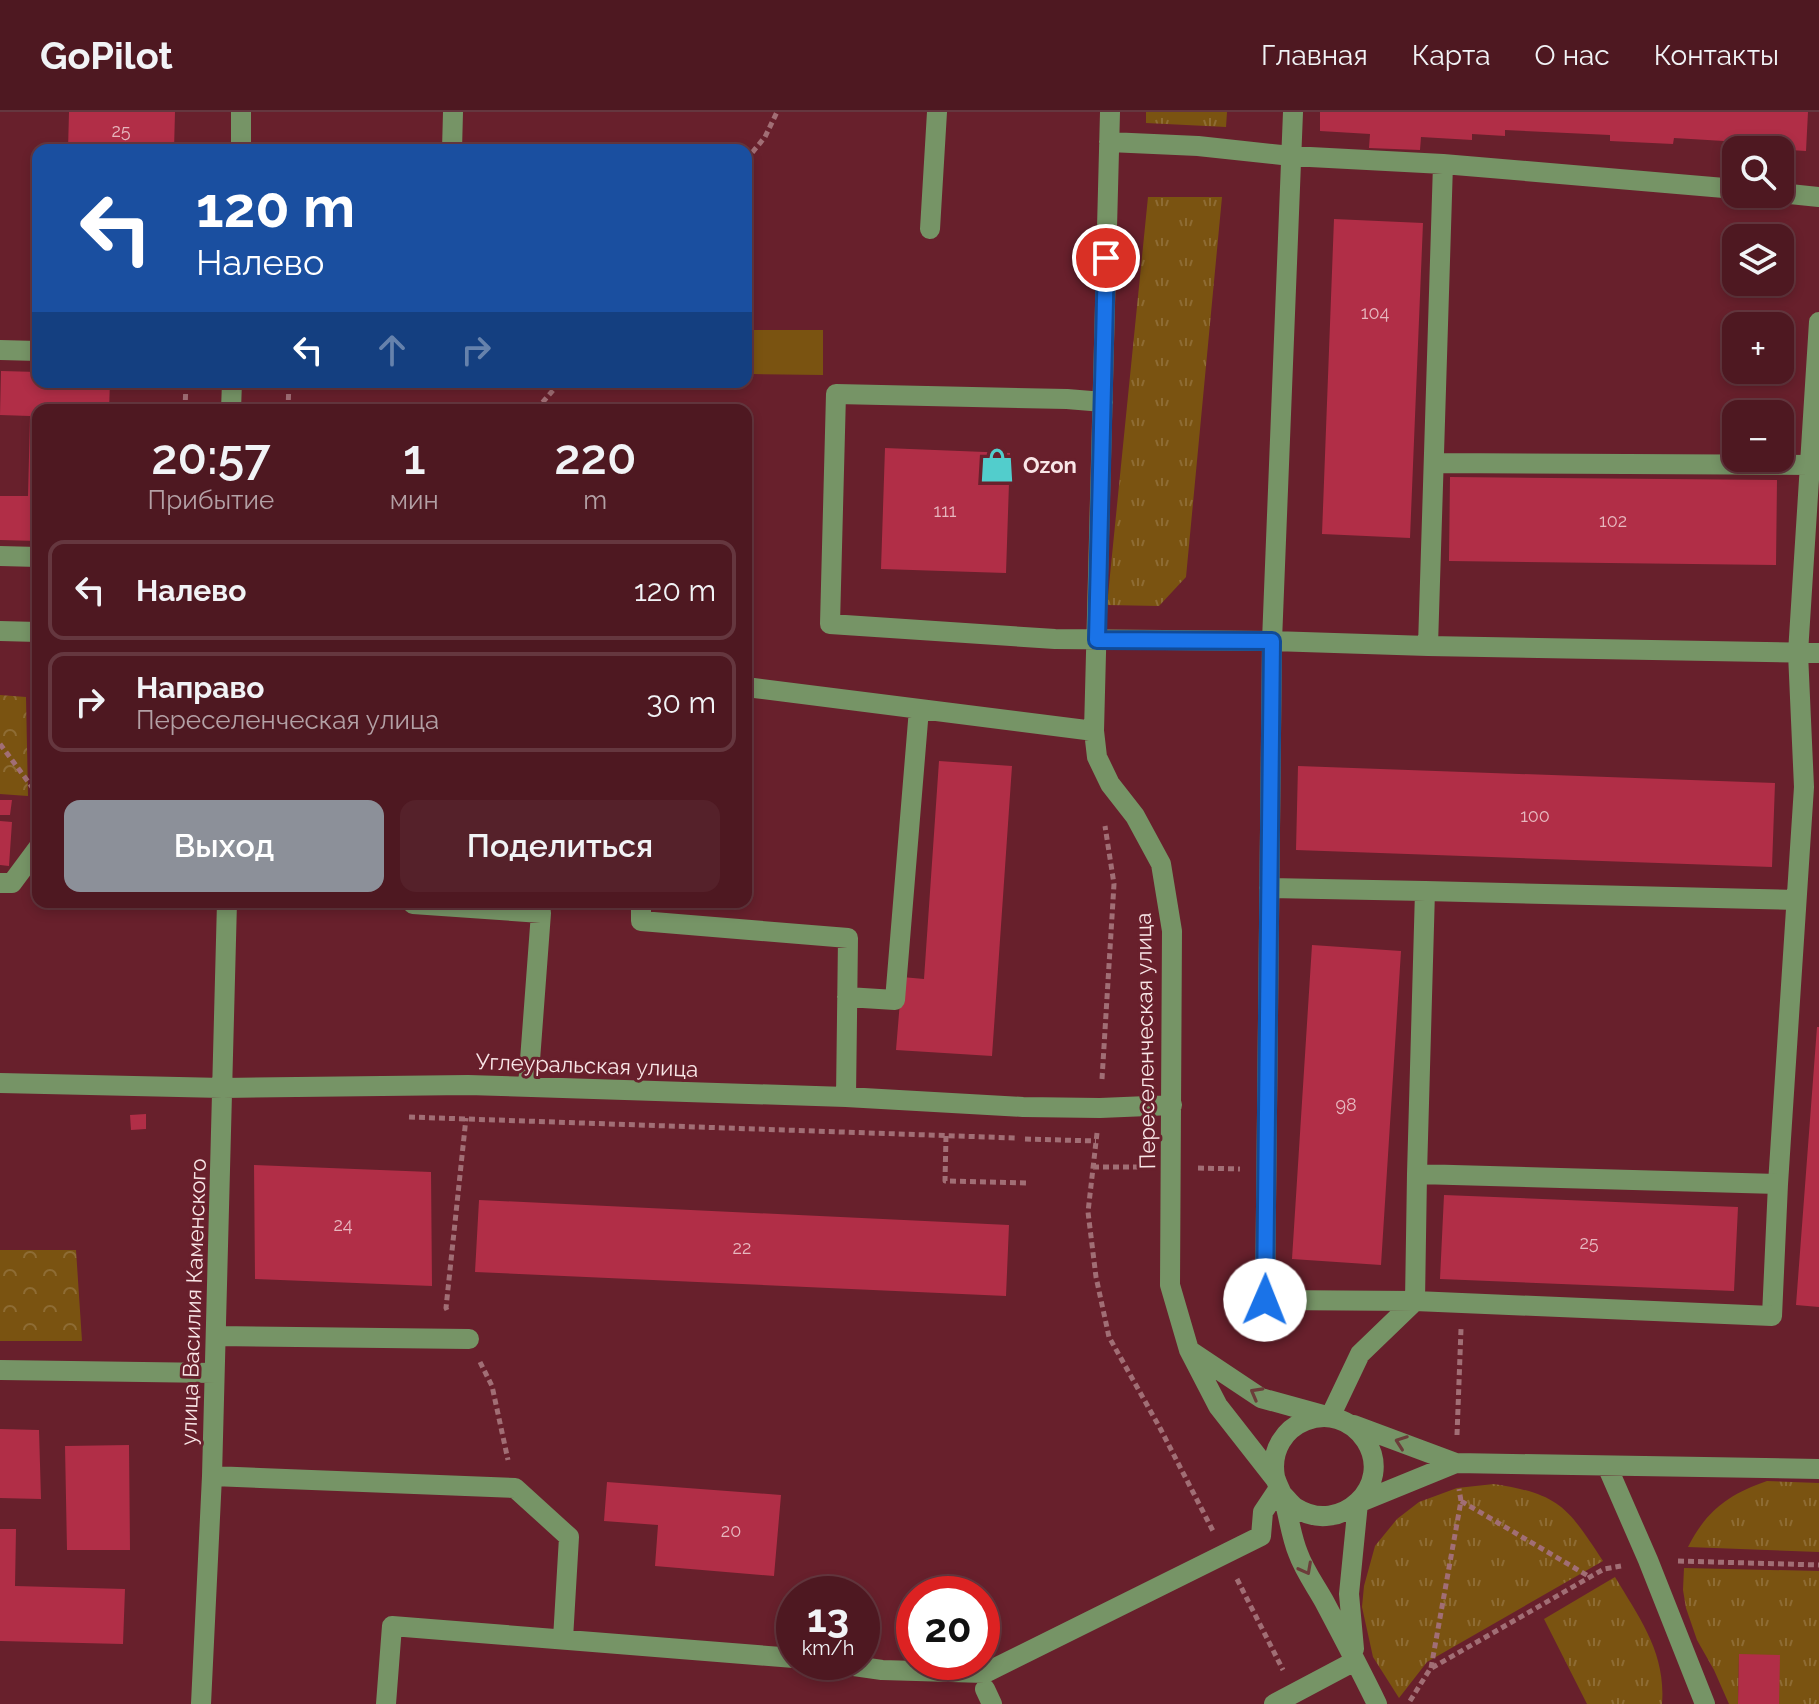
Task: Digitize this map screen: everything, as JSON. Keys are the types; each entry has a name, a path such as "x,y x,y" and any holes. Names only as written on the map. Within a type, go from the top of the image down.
{"street":[{"path":"241,112 241,144"},
{"path":"452,144 453,112"},
{"path":"930,229 937,112"},
{"name":"Переселенческая улица","path":"1110,112 1094,731 1097,757 1110,784 1135,816 1161,864 1172,931 1170,1285 1189,1350 1218,1406 1279,1488 1295,1507 1310,1515 1327,1517 1344,1512 1358,1503 1368,1490 1373,1474 1373,1458 1367,1443 1358,1431 1338,1419 1314,1418 1299,1423 1287,1433 1278,1446 1274,1463 1279,1488 1297,1552 1377,1704"},
{"path":"1293,112 1272,641 1265,1300 1415,1301 1772,1316 1804,787 1809,653 1810,465 1819,322"},
{"path":"1109,142 1443,164 1722,188"},
{"path":"1428,646 1443,164"},
{"path":"1794,194 1819,197"},
{"path":"0,350 32,351"},
{"path":"1103,402 836,394 830,624 1055,639 1809,653"},
{"path":"1434,463 1810,465"},
{"path":"0,556 32,557"},
{"path":"0,631 32,632"},
{"path":"752,688 1094,731"},
{"path":"847,997 895,1000 919,709"},
{"path":"0,883 12,883 32,856"},
{"path":"1269,888 1796,900"},
{"path":"1338,1419 1360,1354 1415,1301 1425,891"},
{"name":"улица Василия Каменского","path":"201,1704 212,1476 227,908"},
{"path":"452,908 541,913 528,1087"},
{"path":"641,908 641,921 848,938 846,1097"},
{"name":"Углеуральская улица","path":"0,1083 223,1088 468,1085 846,1097 1023,1107 1172,1105"},
{"path":"1417,1174 1778,1184"},
{"path":"216,1336 469,1339"},
{"path":"1189,1350 1261,1398 1338,1419 1456,1463 1819,1469"},
{"path":"0,1370 214,1373"},
{"path":"1358,1503 1456,1463"},
{"path":"1607,1466 1705,1704"},
{"path":"212,1476 515,1488 569,1537 563,1639"},
{"path":"880,1670 985,1673 1261,1536 1263,1512 1279,1488"},
{"name":"Переселенческая улица","path":"1355,1661 1349,1594 1358,1503"},
{"path":"386,1704 392,1626 776,1657"},
{"path":"1274,1704 1355,1661"}],"path":[{"path":"752,153 765,137 777,112"},
{"path":"541,404 555,388"},
{"path":"0,744 32,787"},
{"path":"1101,816 1114,884 1100,1108 1088,1212 1096,1277 1109,1337 1160,1428 1294,1693"},
{"path":"468,1085 446,1308 469,1339 492,1386 515,1488"},
{"path":"405,1117 1096,1141"},
{"path":"946,1136 945,1181 1027,1183"},
{"path":"1461,1501 1590,1577"},
{"path":"1410,1701 1430,1669 1604,1569 1648,1560 1819,1565"}],"green space":[{"path":"1146,112 1227,112 1226,127 1146,123"},
{"path":"1148,197 1222,197 1186,577 1159,606 1107,605"},
{"path":"753,330 823,330 823,375 753,374"},
{"path":"0,695 26,697 28,796 0,794"},
{"path":"0,1250 76,1250 82,1341 0,1341"},
{"path":"1767,1481 1819,1483 1819,1552 1688,1547 1703,1523 1720,1505"},
{"path":"1494,1484 1534,1493 1560,1506 1571,1516 1603,1561 1427,1662 1399,1698 1373,1657 1362,1607 1364,1586 1375,1546 1397,1519 1419,1502 1457,1488"},
{"path":"1684,1568 1819,1571 1819,1704 1779,1704 1739,1655 1738,1704 1729,1704 1697,1640 1686,1608"},
{"path":"1615,1577 1642,1622 1655,1652 1660,1669 1662,1704 1587,1704 1544,1619"}],"building":[{"path":"69,112 175,112 174,144 68,144"},
{"path":"1320,112 1808,112 1806,151 1794,150 1794,136 1722,136 1722,141 1674,138 1673,144 1610,141 1610,135 1505,130 1505,136 1472,134 1472,140 1421,137 1420,150 1369,148 1370,134 1320,131"},
{"path":"1334,219 1423,223 1410,538 1322,534"},
{"path":"1,371 32,372 32,388 110,388 109,404 32,404 32,541 0,540 0,496 28,496 30,416 0,415"},
{"path":"885,448 1010,453 1006,573 881,569"},
{"path":"1450,477 1777,480 1776,565 1449,561"},
{"path":"939,761 1012,766 992,1056 896,1050 902,977 924,979"},
{"path":"1298,766 1775,783 1772,867 1296,850"},
{"path":"0,800 12,800 10,815 0,815"},
{"path":"0,821 12,822 9,866 0,865"},
{"path":"1312,945 1401,951 1381,1265 1292,1259"},
{"path":"1819,1027 1819,1307 1796,1305"},
{"path":"146,1114 146,1129 131,1130 130,1115"},
{"path":"254,1165 431,1172 432,1286 255,1279"},
{"path":"1444,1195 1738,1207 1734,1291 1440,1279"},
{"path":"479,1200 1009,1225 1006,1296 475,1272"},
{"path":"0,1429 39,1430 41,1499 0,1498"},
{"path":"129,1445 130,1550 67,1550 65,1446"},
{"path":"607,1482 781,1495 774,1576 655,1566 658,1525 604,1521"},
{"path":"0,1529 16,1529 15,1586 125,1589 123,1644 0,1641"},
{"path":"1739,1654 1780,1655 1779,1704 1738,1704"}],"place":[{"name":"Ozon","path":"997,465"}],"route":[{"path":"1106,258 1097,640 1272,641 1265,1300"}]}
